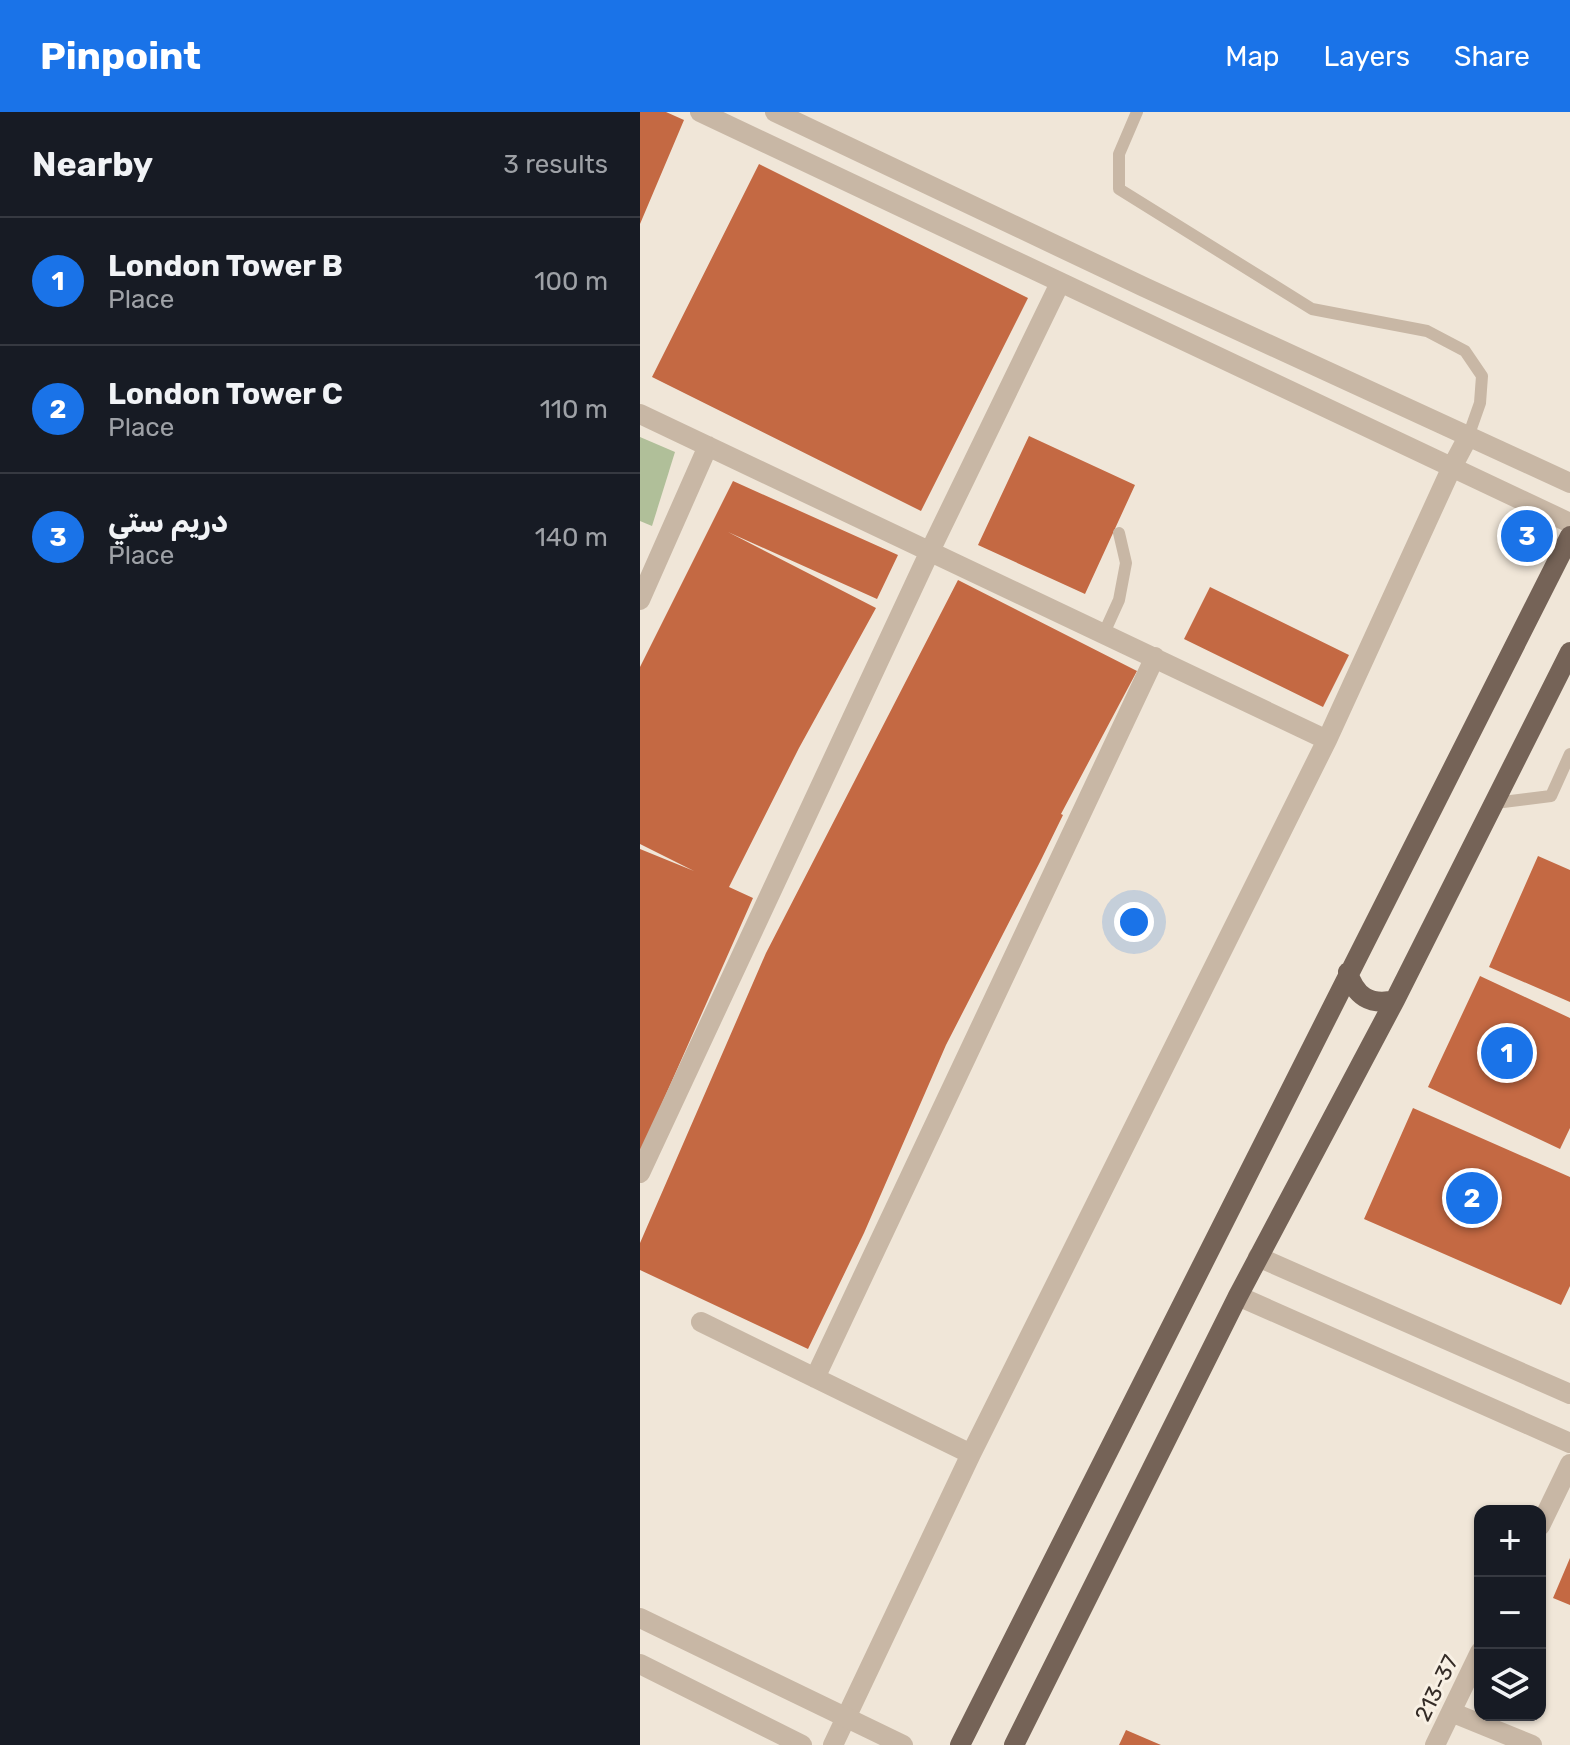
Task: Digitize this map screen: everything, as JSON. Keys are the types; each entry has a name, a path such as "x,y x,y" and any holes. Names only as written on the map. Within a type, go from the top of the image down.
{"main road":[{"path":"960,1745 1570,536"},
{"path":"1014,1745 1238,1296 1395,1000 1570,652"},
{"path":"1348,972 1355,990 1369,1001 1395,1000"}],"street":[{"path":"700,112 1570,523"},
{"path":"775,112 1144,287 1570,483"},
{"path":"640,1173 930,551 1060,283"},
{"path":"1131,317 1144,287"},
{"path":"640,414 1327,740"},
{"path":"833,1745 971,1454 1327,740 1468,437"},
{"path":"640,600 708,446"},
{"path":"815,1378 1155,657"},
{"path":"1258,1257 1570,1394"},
{"path":"1238,1296 1570,1443"},
{"path":"701,1322 971,1454"},
{"path":"1546,1514 1570,1464"},
{"path":"640,1618 903,1745"},
{"path":"640,1664 802,1745"},
{"name":"213-37","path":"1435,1745 1474,1664"},
{"path":"1451,1712 1532,1745"}],"lane":[{"path":"1137,112 1119,154 1119,189 1312,309 1427,331 1465,351 1482,376 1480,403 1468,437"},
{"path":"1104,633 1119,600 1126,563 1119,533"},
{"path":"1495,803 1551,796 1570,754"}],"green space":[{"path":"640,437 675,452 652,526 640,521"}],"building":[{"path":"640,112 666,112 684,120 640,224"},
{"path":"759,164 1028,298 921,511 652,377"},
{"path":"1029,436 1135,485 1085,594 978,545"},
{"path":"733,481 898,555 877,599 728,532 876,608 799,748 729,887 753,898 640,1153 640,849 694,871 640,844 640,667"},
{"path":"958,580 1137,671 1061,814 1040,862 946,1045 864,1233 808,1349 640,1270 640,1243 766,953"},
{"path":"1210,587 1349,655 1323,707 1184,639"},
{"path":"1538,856 1570,870 1570,1002 1489,967"},
{"path":"1480,976 1570,1018 1570,1128 1560,1149 1428,1087"},
{"path":"1413,1108 1570,1177 1570,1286 1561,1305 1364,1219"},
{"path":"1570,1558 1570,1605 1553,1598"},
{"path":"1126,1730 1161,1745 1119,1745"}],"place":[{"name":"دريم ستي","path":"1527,536"},
{"name":"London Tower B","path":"1507,1053"},
{"name":"London Tower C","path":"1472,1198"}]}
